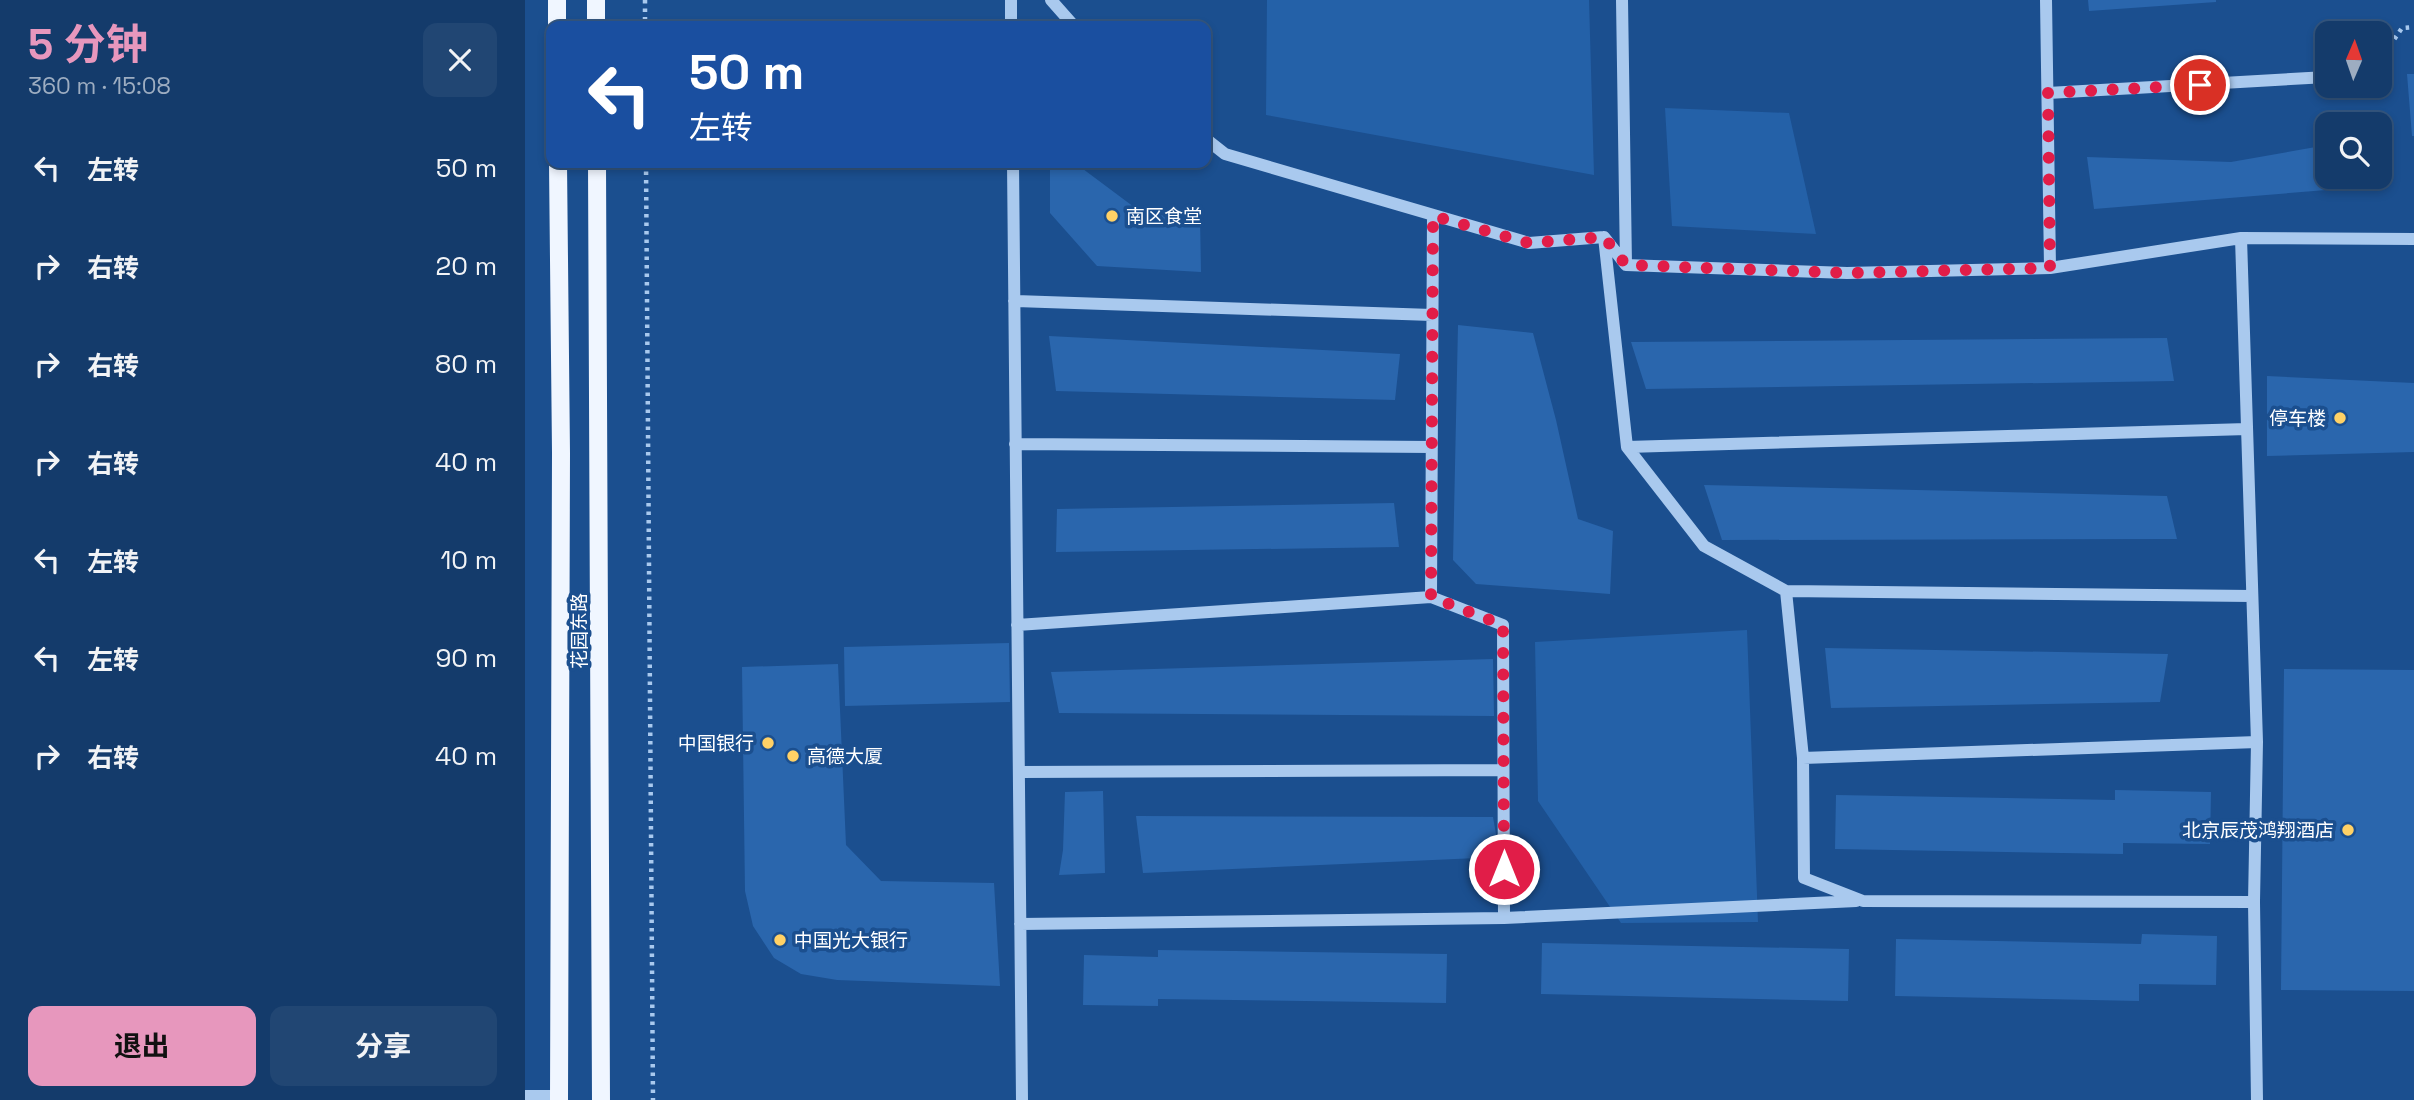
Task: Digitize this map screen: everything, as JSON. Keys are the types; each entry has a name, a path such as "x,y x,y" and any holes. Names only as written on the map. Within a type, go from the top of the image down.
{"main road":[{"path":"557,0 557,21"},
{"path":"596,0 596,21"},
{"name":"花园东路","path":"558,168 561,1099"},
{"name":"花园东路","path":"597,168 601,1100"}],"street":[{"path":"1011,0 1011,21"},
{"path":"1051,0 1070,21"},
{"path":"1622,0 1626,265"},
{"path":"2046,0 2050,268"},
{"path":"2048,93 2315,78"},
{"path":"1211,143 1226,154 1529,243 1604,237"},
{"path":"1013,168 1022,1100"},
{"path":"1431,597 1433,216"},
{"path":"1604,237 1626,265 1847,273 2050,268 2241,238 2414,239"},
{"path":"1604,237 1627,447 1704,546 1786,591 2252,596"},
{"path":"2241,238 2257,742 2254,902 2257,1100"},
{"path":"1014,301 1432,315"},
{"path":"1627,447 2247,429"},
{"path":"1015,444 1432,447"},
{"path":"1786,591 1803,758 1804,878 1863,901"},
{"path":"1017,625 1431,597 1503,625 1504,918"},
{"path":"1803,758 2257,742"},
{"path":"1019,772 1503,771"},
{"path":"1020,923 1504,918 1863,901 2254,902"},
{"path":"525,1096 561,1099"}],"path":[{"path":"645,0 645,21"},
{"path":"2392,43 2402,28 2414,27"},
{"path":"646,168 653,1100"}],"shaded area":[{"path":"1267,0 1589,0 1594,175 1266,115"},
{"path":"1665,108 1789,113 1816,234 1672,226"},
{"path":"1747,630 1758,922 1621,923 1538,801 1535,642"}],"building":[{"path":"2088,0 2216,0 2216,2 2089,11"},
{"path":"2407,74 2414,74 2414,136 2412,136"},
{"path":"2315,147 2315,189 2339,189 2094,209 2087,157 2231,162"},
{"name":"南区食堂","path":"1050,168 1082,168 1142,213 1200,218 1201,272 1097,266 1050,213"},
{"path":"1458,325 1533,333 1578,519 1613,531 1610,594 1476,584 1453,560"},
{"path":"1049,336 1400,354 1395,400 1056,391"},
{"path":"2167,338 2174,381 1646,389 1631,342"},
{"name":"停车楼","path":"2267,376 2414,383 2414,452 2267,456"},
{"path":"1704,485 2167,496 2177,539 1722,540"},
{"path":"1394,503 1399,547 1056,552 1057,509"},
{"path":"1009,643 1010,702 845,706 844,647"},
{"path":"1825,648 2168,654 2160,702 1831,708"},
{"path":"1493,659 1494,716 1059,713 1051,672"},
{"name":"高德大厦","path":"838,664 846,845 881,881 994,883 1000,986 837,980 801,974 774,958 753,926 745,891 742,667"},
{"name":"北京辰茂鸿翔酒店","path":"2284,669 2414,670 2414,991 2281,990"},
{"path":"2115,790 2211,792 2210,844 2123,843 2123,854 1835,849 1836,795 2115,800"},
{"path":"1103,791 1105,873 1059,875 1063,850 1065,792"},
{"path":"1136,816 1493,817 1500,857 1143,873"},
{"path":"2142,934 2217,936 2216,985 2139,984 2139,1001 1895,996 1896,939 2141,944"},
{"path":"1542,943 1849,949 1848,1001 1541,994"},
{"path":"1158,950 1447,954 1446,1003 1158,999 1158,1006 1083,1005 1084,955 1158,957"}],"place":[{"name":"南区食堂","path":"1112,216"},
{"name":"停车楼","path":"2340,418"},
{"name":"中国银行","path":"768,743"},
{"name":"高德大厦","path":"793,756"},
{"name":"北京辰茂鸿翔酒店","path":"2348,830"},
{"name":"中国光大银行","path":"780,940"}],"route":[{"path":"1504,869 1503,625 1431,597 1433,216 1529,243 1604,237 1626,265 1847,273 2050,268 2048,93 2200,85"}]}
